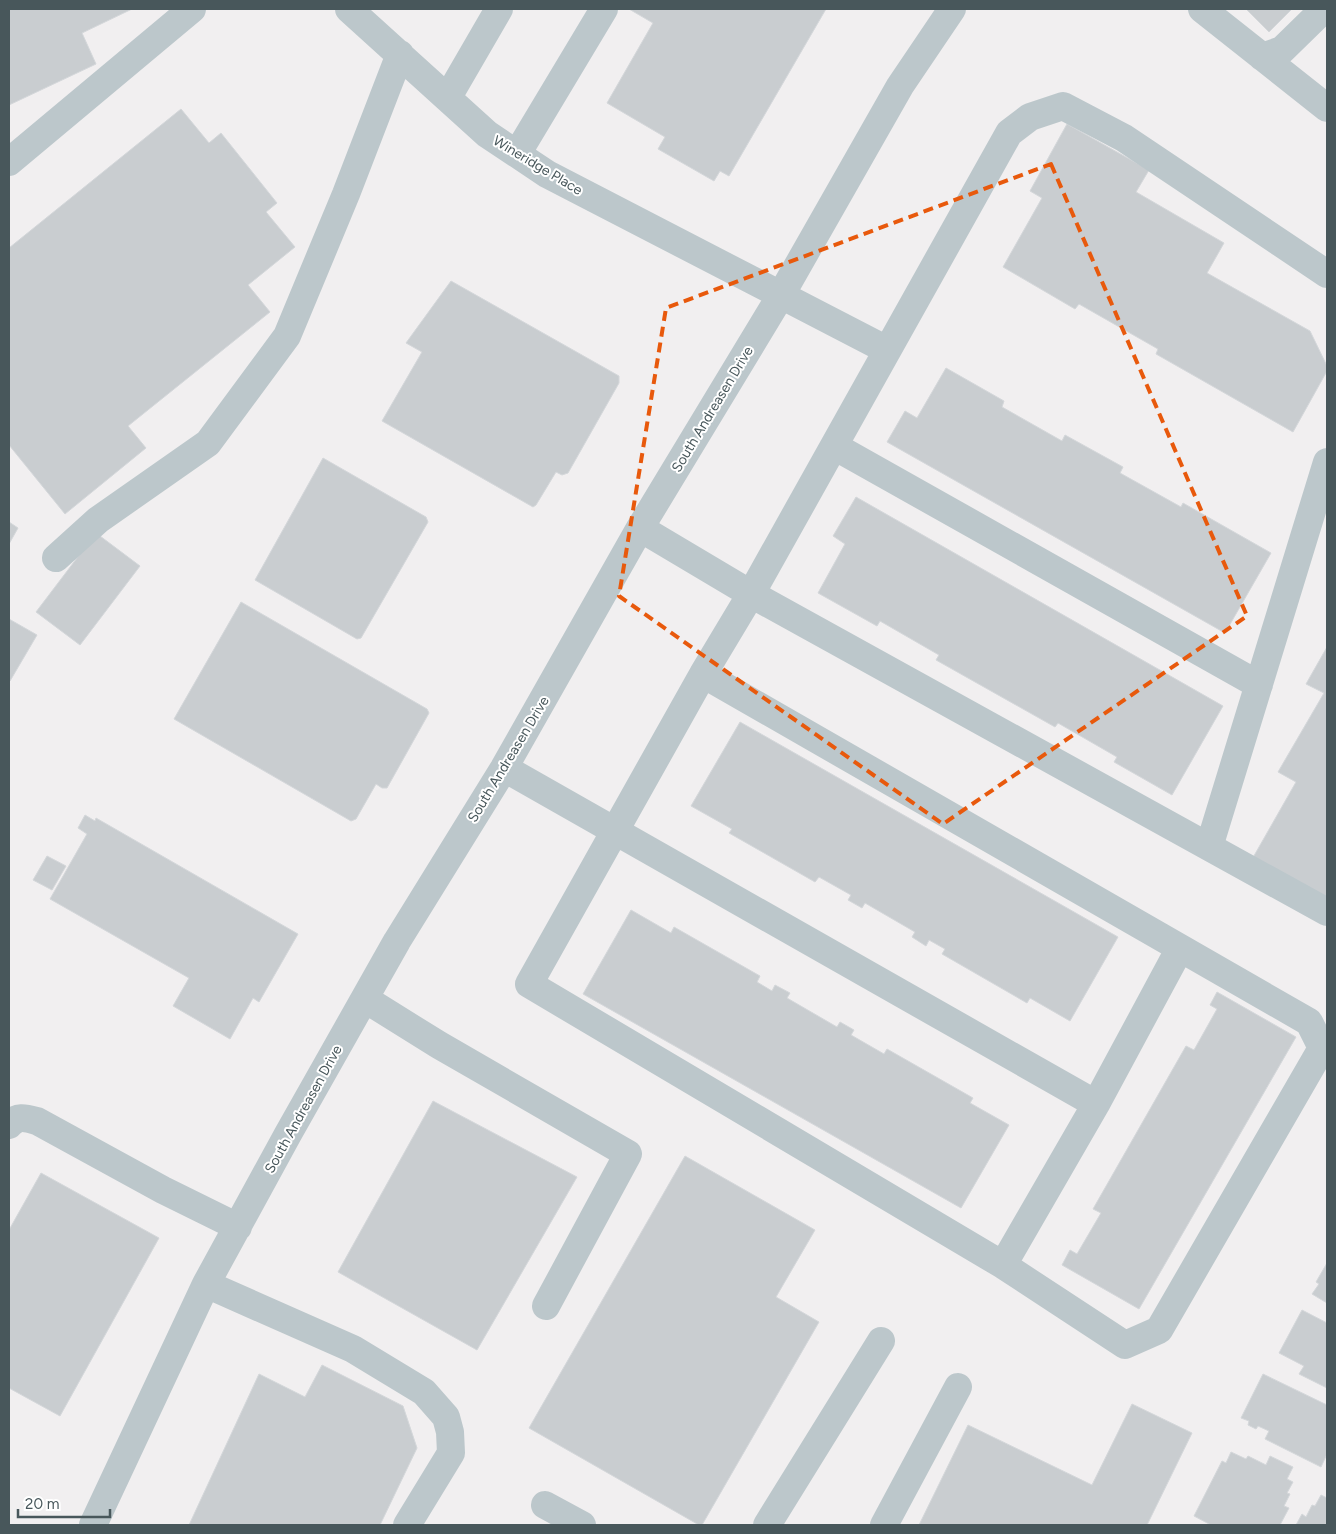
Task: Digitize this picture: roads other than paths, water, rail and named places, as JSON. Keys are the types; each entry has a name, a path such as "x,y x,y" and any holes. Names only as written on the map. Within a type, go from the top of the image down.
{"street":[{"path":"9,162 192,9"},
{"name":"Wineridge Place","path":"350,9 487,134 547,174 887,350"},
{"path":"448,97 499,9"},
{"path":"517,154 604,9"},
{"name":"South Andreasen Drive","path":"92,1525 206,1284 288,1134 402,934 504,768 640,528 781,295 900,86 952,9"},
{"path":"1202,9 1327,108"},
{"path":"1262,57 1282,50 1324,9"},
{"path":"56,558 98,520 208,443 287,336 346,194 400,54"},
{"path":"704,674 1309,1022 1322,1048 1159,1330 1125,1345 1003,1265 528,984 704,674 751,594 1009,132 1030,117 1063,106 1124,138 1327,274"},
{"path":"834,446 1259,685"},
{"path":"1209,847 1327,462"},
{"path":"640,528 751,594 1327,912"},
{"path":"504,768 1096,1104"},
{"path":"1003,1265 1096,1104 1180,948"},
{"path":"365,999 439,1045 628,1154 546,1306"},
{"path":"9,1124 24,1117 37,1122 163,1190 238,1227"},
{"path":"206,1284 353,1349 424,1392 446,1417 450,1432 451,1453 407,1525"},
{"path":"767,1525 881,1341"},
{"path":"884,1525 958,1388"},
{"path":"545,1505 582,1525"}]}
